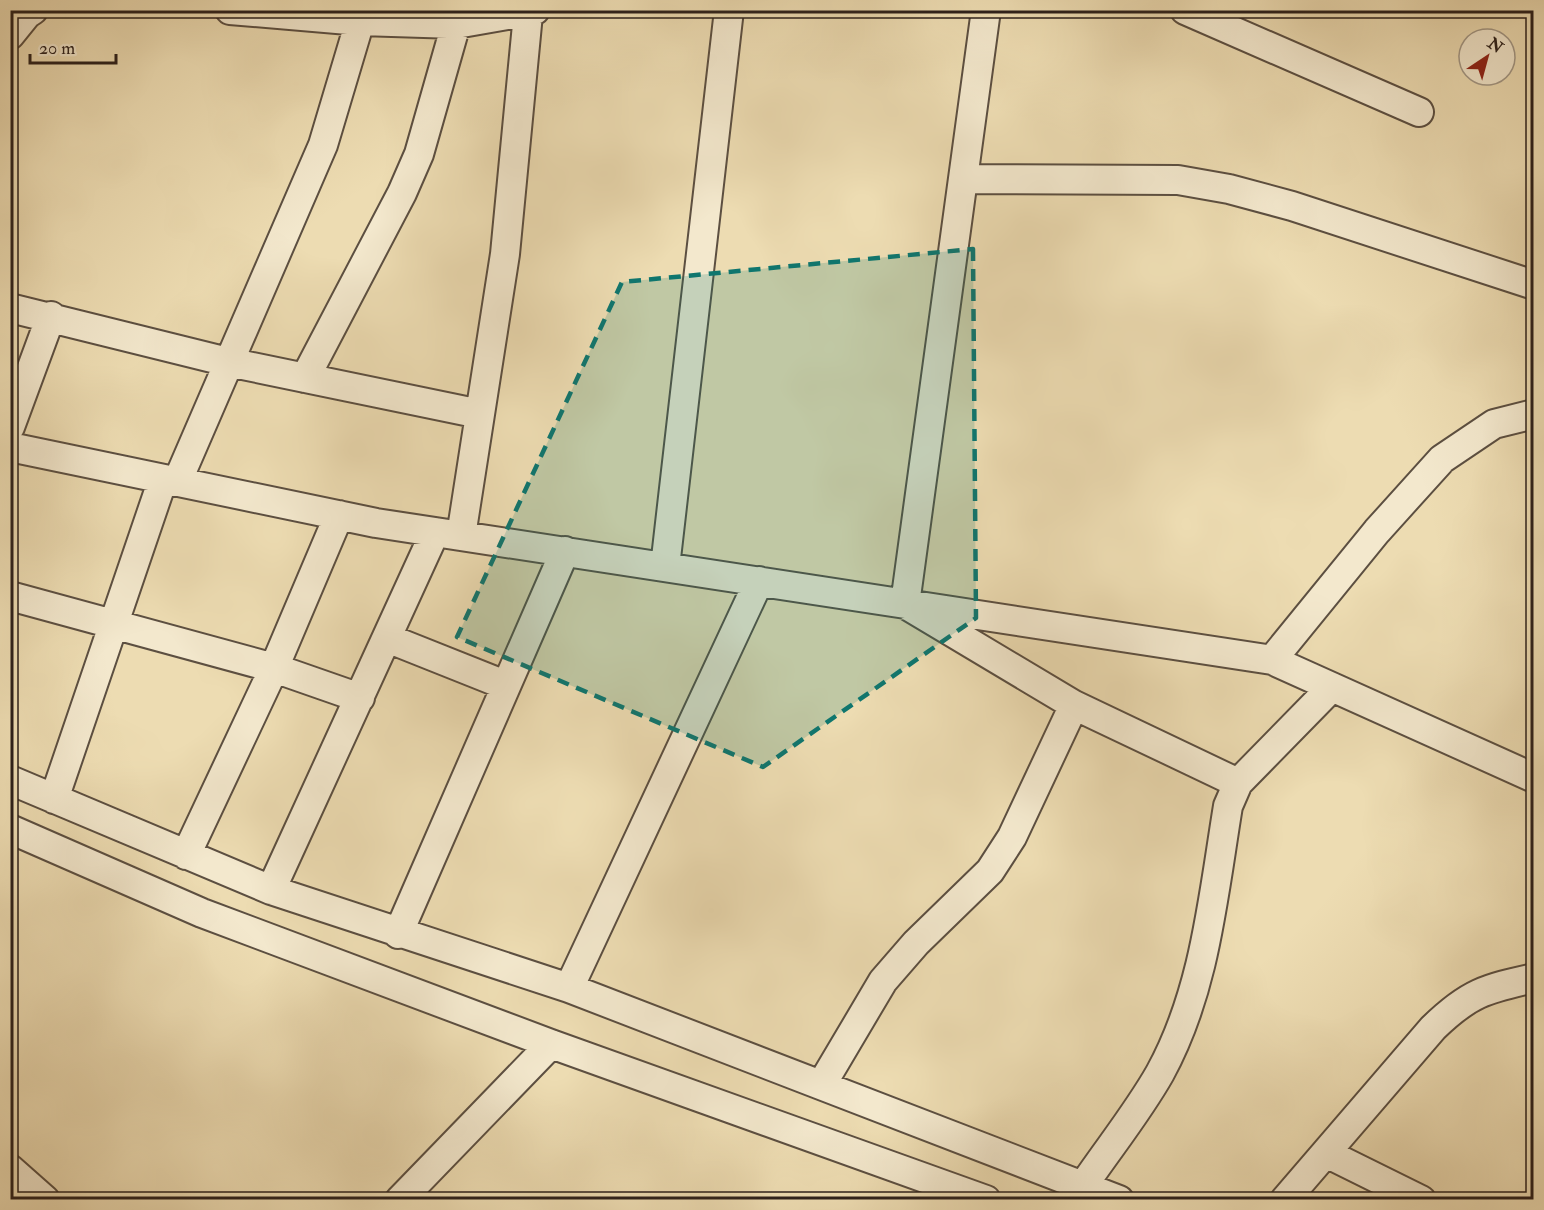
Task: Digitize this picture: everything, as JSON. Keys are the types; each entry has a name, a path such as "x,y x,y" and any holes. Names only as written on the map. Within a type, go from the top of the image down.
{"street":[{"path":"10,35 33,10"},
{"path":"231,10 360,21 531,12 506,254 480,414 448,534 387,638 272,890"},
{"path":"665,567 729,10"},
{"path":"905,604 986,10"},
{"path":"1185,10 1419,112"},
{"path":"305,378 402,193 418,153 456,17"},
{"path":"54,799 116,623 171,480 228,362 323,145 360,21"},
{"path":"963,179 1178,180 1229,189 1303,210 1533,285"},
{"path":"10,308 51,316 228,362 480,414"},
{"path":"10,427 51,316"},
{"path":"1272,660 1377,531 1442,459 1494,424 1533,414"},
{"path":"10,447 339,515 448,534 1272,660 1533,778"},
{"path":"186,855 274,668 339,515"},
{"path":"398,934 505,684 565,552"},
{"path":"569,988 759,581"},
{"path":"10,596 116,623 274,668 360,698"},
{"path":"905,604 1074,705 1238,783"},
{"path":"387,638 505,684"},
{"path":"1083,1186 1160,1074 1185,1017 1202,967 1228,806 1238,783 1332,687"},
{"path":"822,1084 883,981 916,943 990,871 1012,837 1074,705"},
{"path":"10,780 272,890 398,934 569,988 1119,1200"},
{"path":"10,829 202,914 551,1044 986,1200"},
{"path":"1285,1200 1433,1028 1455,1006 1487,988 1533,978"},
{"path":"400,1200 551,1044"},
{"path":"1326,1153 1421,1200"},
{"path":"10,1169 45,1200"}],"highlighted area":[{"path":"973,249 976,618 763,767 457,637 622,282"}]}
